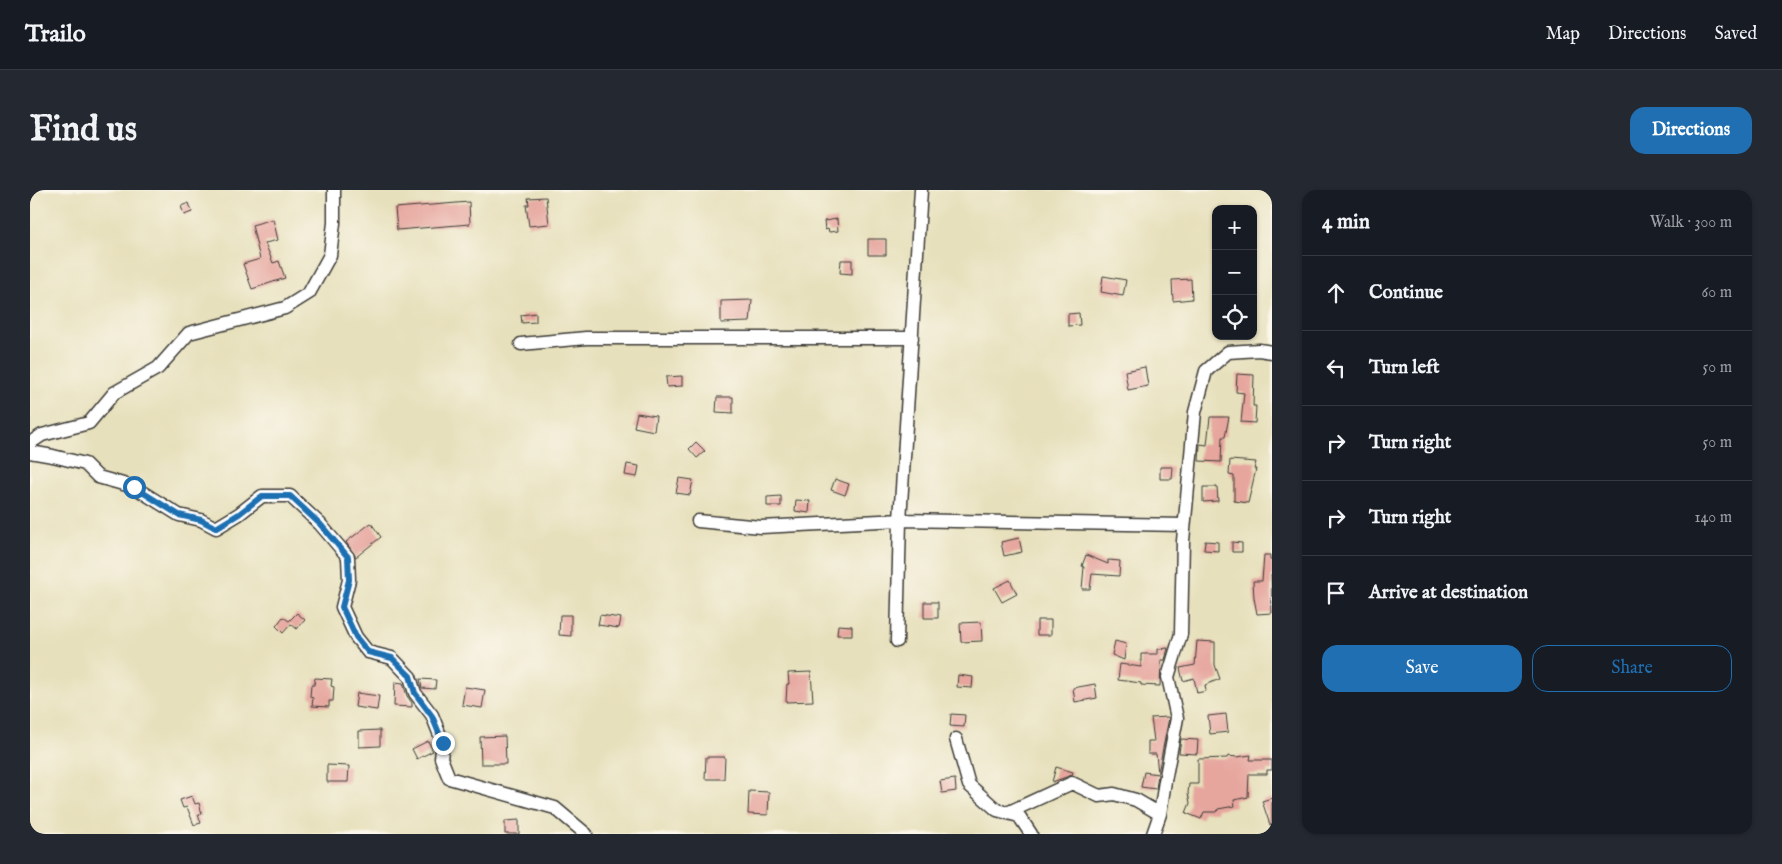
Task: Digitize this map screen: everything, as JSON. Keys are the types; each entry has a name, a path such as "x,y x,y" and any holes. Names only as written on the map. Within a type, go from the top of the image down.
{"street":[{"path":"30,443 42,435 89,423 114,393 158,368 189,333 285,308 309,294 330,255 334,223 334,190"},
{"path":"897,641 900,520 921,190"},
{"path":"521,344 586,338 912,338"},
{"path":"1153,834 1160,814 1177,718 1168,677 1182,634 1184,525 1195,412 1206,371 1228,352 1259,350 1272,352"},
{"path":"30,452 85,464 98,477 134,487 179,515 201,520 216,528 239,514 262,496 290,496 320,524 348,557 349,580 342,607 356,637 368,652 392,658 410,676 415,693 432,716 443,743 441,758 449,778 555,808 586,834"},
{"path":"698,521 761,528 900,520 1184,525"},
{"path":"956,739 969,786 997,810 1019,816 1030,834"},
{"path":"1007,813 1072,783 1099,796 1114,794 1136,800 1160,814"}],"building":[{"path":"546,197 549,224 529,226 526,205 529,205 528,198"},
{"path":"469,202 470,224 397,230 395,208"},
{"path":"189,203 192,212 184,215 181,206"},
{"path":"273,219 278,240 265,243 273,263 279,261 285,278 252,289 243,264 260,259 252,225"},
{"path":"837,219 838,231 829,232 828,229 825,230 824,221"},
{"path":"868,239 886,239 886,255 868,255"},
{"path":"841,260 852,260 852,274 840,273"},
{"path":"1103,276 1126,280 1123,296 1101,292"},
{"path":"1191,279 1192,299 1173,301 1172,280"},
{"path":"752,300 750,322 721,323 721,301"},
{"path":"536,313 536,322 522,323 521,315"},
{"path":"1079,313 1080,325 1068,326 1068,314"},
{"path":"1145,367 1148,386 1128,390 1125,371"},
{"path":"1237,374 1254,375 1253,406 1256,406 1255,423 1241,422 1244,393 1236,392"},
{"path":"682,376 682,386 667,387 666,377"},
{"path":"717,397 733,397 733,413 716,412"},
{"path":"637,413 656,416 654,431 634,427"},
{"path":"1210,417 1229,417 1225,437 1222,437 1221,462 1199,461 1200,444 1207,445"},
{"path":"696,442 705,451 697,458 689,449"},
{"path":"1230,460 1256,462 1248,503 1234,501 1234,476 1229,475"},
{"path":"627,464 639,466 637,477 625,475"},
{"path":"1160,467 1173,467 1172,479 1160,479"},
{"path":"679,478 693,480 690,495 676,493"},
{"path":"835,479 849,484 845,495 831,490"},
{"path":"1203,487 1217,487 1218,501 1203,502"},
{"path":"781,496 781,506 767,506 767,497"},
{"path":"796,500 810,501 809,513 795,511"},
{"path":"371,523 381,537 356,557 346,542"},
{"path":"1019,538 1022,552 1004,556 1001,542"},
{"path":"1205,541 1218,542 1218,551 1204,550"},
{"path":"1232,542 1242,543 1242,552 1232,552"},
{"path":"1086,555 1108,564 1108,560 1120,561 1119,576 1092,574 1090,589 1082,589 1084,567 1082,566"},
{"path":"1264,555 1270,555 1270,560 1272,560 1272,613 1257,614 1253,581 1262,581"},
{"path":"1010,580 1017,594 1002,602 994,588"},
{"path":"924,602 938,602 938,618 924,618"},
{"path":"297,613 305,620 297,629 291,624 283,633 276,626 283,617 289,621"},
{"path":"560,615 571,615 571,636 559,635"},
{"path":"600,615 621,618 619,628 598,625"},
{"path":"1037,620 1051,620 1051,635 1037,635"},
{"path":"981,622 982,641 961,642 960,623"},
{"path":"838,625 852,626 852,635 837,635"},
{"path":"1115,641 1126,644 1124,660 1112,655"},
{"path":"1197,641 1215,642 1215,665 1220,679 1205,685 1206,691 1197,693 1194,678 1183,681 1180,668 1195,665"},
{"path":"1168,648 1165,660 1161,660 1160,686 1141,685 1141,683 1118,680 1120,664 1141,667 1141,654 1158,654 1158,649"},
{"path":"811,672 813,701 786,702 787,684 789,684 788,673"},
{"path":"958,675 973,677 972,688 957,687"},
{"path":"315,678 332,679 331,686 334,687 333,701 329,701 329,707 312,706 313,698 310,697 311,685 314,685"},
{"path":"420,679 436,680 435,689 422,688"},
{"path":"395,682 403,683 412,707 394,706"},
{"path":"1095,684 1097,698 1075,702 1073,688"},
{"path":"465,687 485,690 482,708 462,705"},
{"path":"357,693 379,696 377,710 355,707"},
{"path":"951,714 965,715 964,727 950,726"},
{"path":"1226,714 1228,732 1210,734 1208,716"},
{"path":"1168,717 1158,773 1156,754 1148,754 1148,741 1154,741 1151,718"},
{"path":"380,730 380,746 359,747 359,731"},
{"path":"505,736 506,764 481,764 480,737"},
{"path":"1181,739 1198,740 1197,754 1179,753"},
{"path":"428,741 433,751 417,759 412,749"},
{"path":"1251,755 1250,760 1272,760 1272,770 1267,770 1267,774 1249,774 1248,797 1234,800 1235,806 1218,809 1217,812 1204,812 1201,819 1186,813 1190,803 1189,784 1198,784 1198,759"},
{"path":"706,757 725,757 724,779 705,779"},
{"path":"327,765 349,766 348,782 327,782"},
{"path":"1056,767 1073,772 1072,775 1052,782"},
{"path":"1144,772 1158,774 1156,789 1141,787"},
{"path":"955,779 956,791 942,793 940,781"},
{"path":"749,791 769,792 768,815 748,814"},
{"path":"192,796 195,804 199,803 202,814 198,815 201,823 194,825 187,807 183,808 180,800"},
{"path":"1272,798 1272,825 1270,825 1262,801"},
{"path":"519,820 519,834 505,834 505,821"}],"route":[{"path":"134,487 179,515 201,520 216,528 239,514 262,496 290,496 320,524 348,557 349,580 342,607 356,637 368,652 392,658 410,676 415,693 432,716 443,743"}]}
